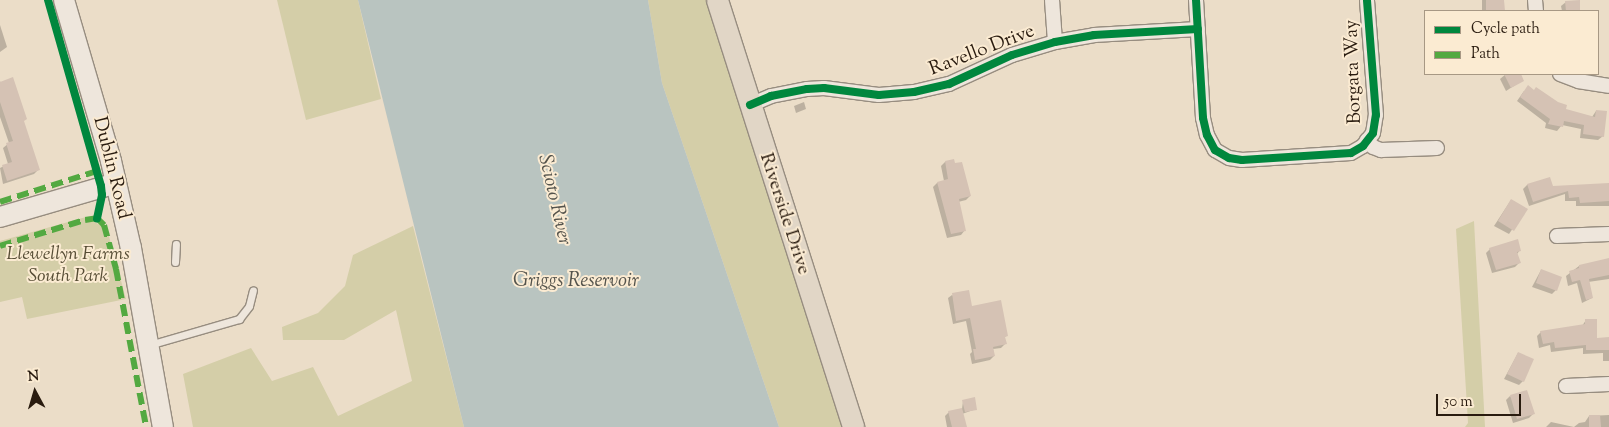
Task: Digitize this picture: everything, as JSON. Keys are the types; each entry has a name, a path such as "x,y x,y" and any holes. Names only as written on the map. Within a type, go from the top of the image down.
{"main road":[{"name":"Dublin Road","path":"64,0 116,182 164,427"},
{"name":"Riverside Drive","path":"718,0 853,427"},
{"path":"0,217 116,182"}],"street":[{"path":"1052,0 1055,42"},
{"path":"1196,0 1203,118 1215,150 1229,158 1242,160 1351,153 1358,150 1367,140 1373,147 1381,150 1436,148"},
{"name":"Borgata Way","path":"1367,0 1376,115 1373,134 1367,140"},
{"name":"Ravello Drive","path":"750,105 771,96 807,89 824,88 879,95 933,88 968,76 1012,55 1055,42 1094,35 1198,29"},
{"path":"1563,75 1578,81 1609,86"},
{"path":"1557,236 1609,234"},
{"path":"1566,386 1609,384"}],"lane":[{"path":"174,262 176,244"},
{"path":"149,345 239,319 249,306 253,290"}],"green space":[{"path":"277,0 358,0 381,99 306,120"},
{"path":"648,0 707,0 842,427 779,427 662,83"},
{"name":"Llewellyn Farms South Park","path":"86,217 107,229 126,299 27,319 22,297 0,302 0,241"},
{"path":"1474,221 1485,427 1465,427 1468,423 1456,229"},
{"path":"413,226 464,427 193,427 183,374 251,348 272,381 313,367 338,416 412,381 396,310 344,340 283,340 282,327 318,313 345,286 353,255"}],"water":[{"name":"Griggs Reservoir","path":"358,0 648,0 662,83 779,427 464,427"}],"building":[{"path":"1486,0 1504,0 1505,10 1486,10"},
{"path":"1580,0 1580,10 1566,10 1565,1"},
{"path":"1504,75 1521,75 1524,81 1511,88"},
{"path":"13,77 27,119 24,121 40,170 7,181 2,165 12,162 6,143 13,141 0,102 0,82"},
{"path":"1528,85 1534,90 1536,87 1558,102 1567,105 1566,109 1595,117 1596,110 1607,111 1604,137 1583,134 1584,125 1564,121 1563,127 1548,124 1550,119 1520,97"},
{"path":"954,159 955,163 962,162 971,196 959,199 966,231 951,234 937,182 948,179 945,161"},
{"path":"1550,177 1553,186 1609,183 1609,201 1580,203 1579,197 1569,198 1568,191 1533,202 1527,184"},
{"path":"1511,199 1528,209 1514,231 1498,221"},
{"path":"1518,239 1521,251 1517,252 1521,263 1496,270 1489,248"},
{"path":"1609,258 1609,275 1589,279 1593,298 1586,300 1580,280 1572,282 1569,271 1579,268 1579,265"},
{"path":"1541,269 1562,277 1557,291 1536,283"},
{"path":"969,290 972,306 1001,300 1008,336 1005,337 1007,344 993,347 995,356 975,360 973,349 976,349 970,318 956,321 952,293"},
{"path":"1585,319 1597,319 1597,338 1609,337 1609,350 1586,350 1586,345 1555,348 1554,342 1543,344 1540,331 1585,324"},
{"path":"1518,352 1534,359 1524,382 1507,374"},
{"path":"1527,390 1535,414 1517,419 1510,395"},
{"path":"975,397 977,410 965,412 962,400"},
{"path":"962,408 967,427 952,427 948,411"},
{"path":"1589,415 1600,415 1601,427 1589,427"}],"marked path":[{"path":"0,202 97,171"},
{"path":"0,246 85,220 97,218 104,225 116,269 146,427"}],"cycle path":[{"path":"48,0 101,186 102,195 97,218"},
{"path":"1196,0 1203,118 1207,135 1215,150 1229,158 1242,160 1351,153 1363,146 1373,133 1376,115 1367,0"},
{"path":"750,105 771,96 807,89 824,88 879,95 914,92 949,84 1012,55 1055,42 1094,35 1198,29"}],"water label":[{"name":"Scioto River","path":"554,200"}]}
